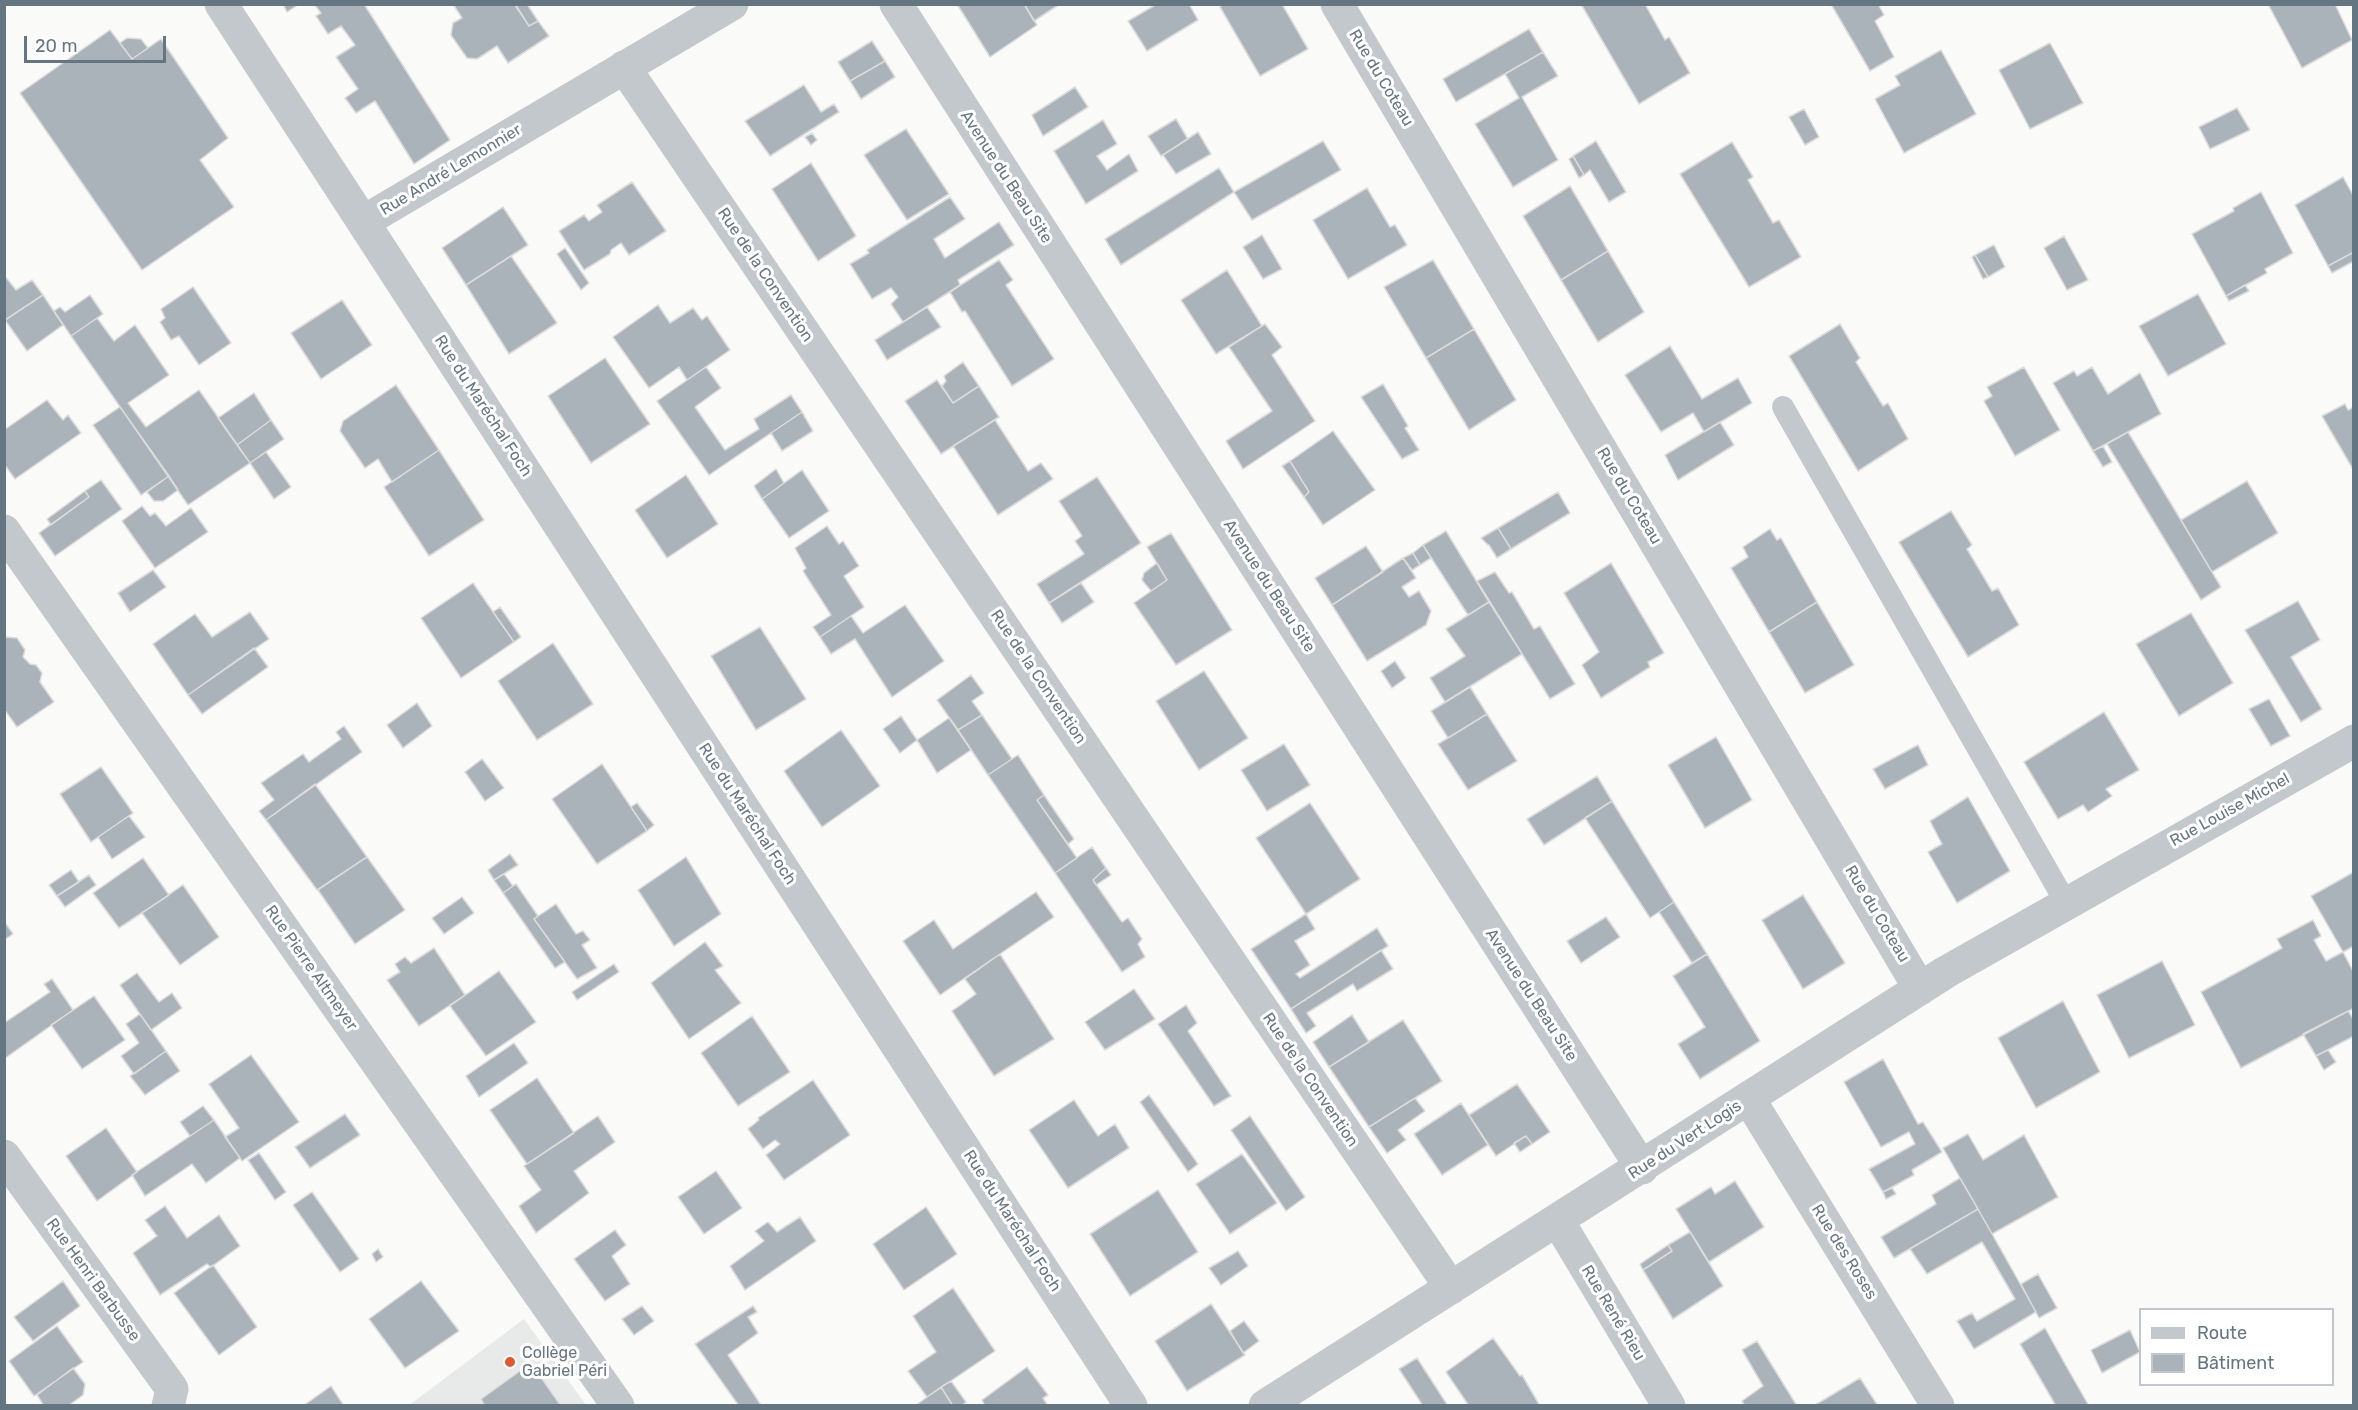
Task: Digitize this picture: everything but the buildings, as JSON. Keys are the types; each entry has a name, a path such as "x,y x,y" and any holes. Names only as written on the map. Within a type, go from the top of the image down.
{"street":[{"name":"Rue André Lemonnier","path":"221,4 363,222 732,4"},
{"name":"Avenue du Beau Site","path":"896,4 1642,1168"},
{"name":"Rue du Coteau","path":"1337,4 1920,989"},
{"name":"Rue de la Convention","path":"624,67 1451,1288"},
{"name":"Rue du Maréchal Foch","path":"363,222 1131,1406"},
{"name":"Rue Pierre Altmeyer","path":"4,531 618,1406"},
{"name":"Rue Louise Michel","path":"2107,880 2354,741"},
{"name":"Rue du Vert Logis","path":"1265,1406 1920,989 2107,880"},
{"name":"Rue des Roses","path":"1749,1099 1938,1406"},
{"name":"Rue Henri Barbusse","path":"4,1156 172,1389 168,1406"},
{"name":"Rue René Rieu","path":"1558,1221 1669,1406"}],"lane":[{"path":"1783,407 2066,903"}],"shaded area":[{"name":"Collège Gabriel Péri","path":"524,1319 586,1405 408,1406"}],"place":[{"name":"Collège Gabriel Péri","path":"510,1362"}]}
